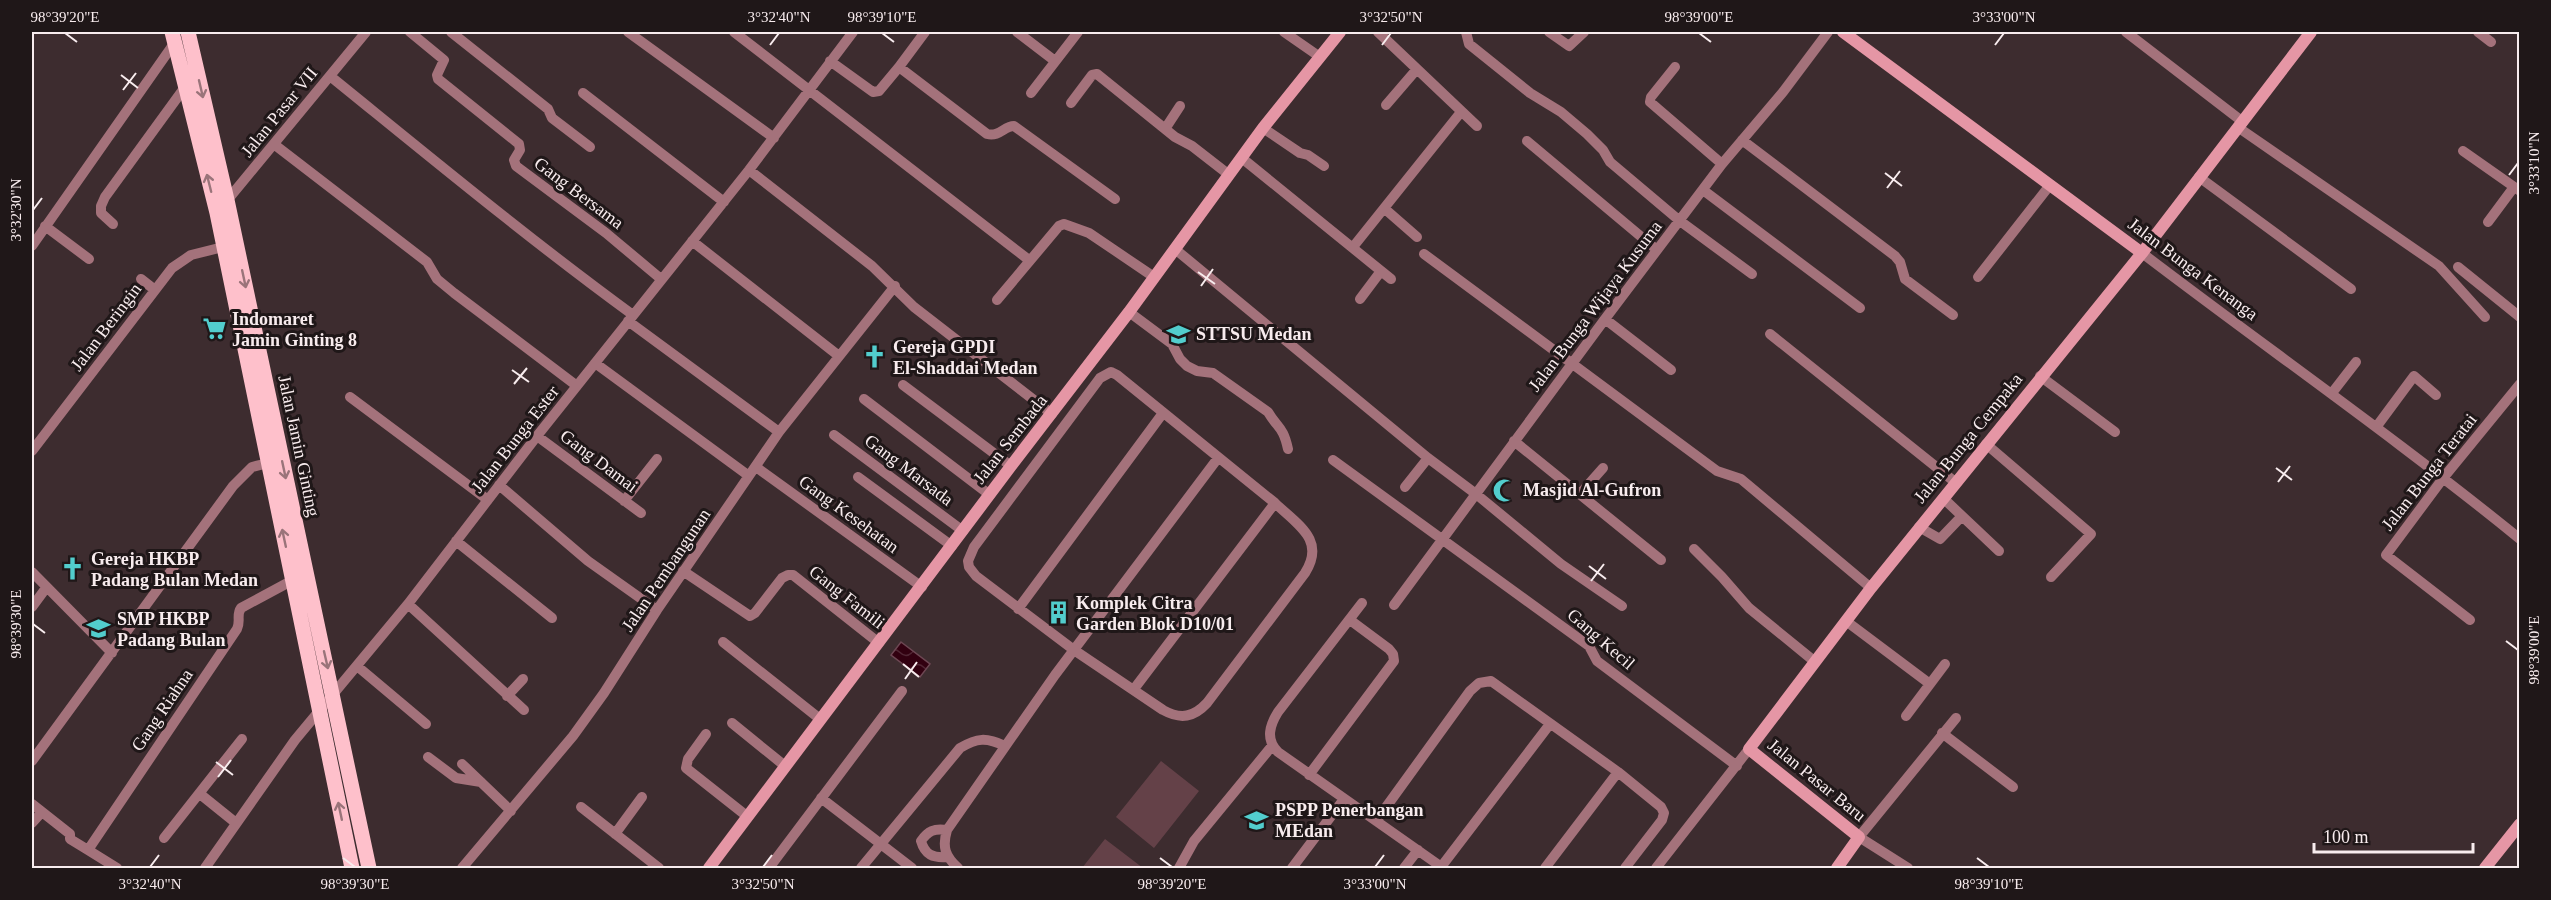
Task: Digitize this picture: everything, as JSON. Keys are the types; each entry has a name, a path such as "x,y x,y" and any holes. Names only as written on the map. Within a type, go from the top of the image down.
{"main road":[{"name":"Jalan Jamin Ginting","path":"188,32 227,200 334,694 369,868"},
{"name":"Jalan Jamin Ginting","path":"173,37 217,213 352,868"}],"street":[{"name":"Jalan Pasar VII","path":"217,213 366,32"},
{"name":"Gang Bersama","path":"410,32 444,60 437,75 438,80 519,144 520,150 513,161 516,165 606,233 661,279"},
{"path":"451,32 548,109 552,117 590,147"},
{"path":"628,32 774,138"},
{"path":"734,32 1029,261"},
{"name":"Jalan Bunga Ester","path":"205,868 319,710 408,604 537,436 774,138 853,32"},
{"path":"830,62 873,93 879,91 925,32"},
{"path":"1017,32 1055,61"},
{"path":"1031,93 1078,32"},
{"path":"1284,32 1320,57"},
{"name":"Jalan Sembada","path":"709,868 1052,414 1228,174 1243,159 1263,128 1340,32"},
{"path":"1378,32 1478,126"},
{"path":"1466,32 1468,44 1530,93 1561,112 1587,134 1611,162 1680,221 1752,274"},
{"path":"1549,32 1569,46 1584,32"},
{"name":"Jalan Bunga Wijaya Kusuma","path":"1394,605 1722,164 1783,92 1828,32"},
{"name":"Jalan Bunga Kenanga","path":"1843,32 2256,339 2377,426 2520,539"},
{"path":"2126,32 2241,125 2439,266 2485,317"},
{"name":"Jalan Bunga Cempaka","path":"1656,868 1737,766 1871,588 2040,376 2142,253 2311,32"},
{"path":"2478,32 2491,42"},
{"path":"32,246 173,37"},
{"path":"899,67 987,134 1000,134 1009,126 1014,126 1115,199"},
{"path":"1675,67 1651,97 1650,102 1722,164"},
{"path":"1386,105 1417,69"},
{"path":"1071,103 1095,74 1165,129 1228,174"},
{"path":"330,76 440,163 515,227 779,432"},
{"path":"113,225 101,213 105,197 185,87"},
{"path":"583,93 724,202"},
{"path":"1165,129 1180,106"},
{"path":"1353,248 1461,112"},
{"path":"1263,128 1324,166"},
{"path":"1742,140 1895,256 1900,262 1905,279 1953,315"},
{"path":"1527,141 1657,250"},
{"path":"275,145 427,262 437,279 454,293 577,386"},
{"path":"2463,151 2517,189 2488,222"},
{"path":"1243,159 1391,279"},
{"path":"749,170 872,266 914,307 1052,414"},
{"path":"2199,177 2351,289"},
{"path":"1978,277 2050,185"},
{"path":"1703,190 1860,308"},
{"path":"1385,209 1417,237"},
{"path":"998,300 1059,226 1067,224 1089,233 1154,277"},
{"path":"45,226 89,259"},
{"path":"692,241 839,356"},
{"name":"Jalan Beringin","path":"32,451 179,262 191,255 223,247"},
{"path":"1175,249 1428,459 1476,494 1561,564 1622,606"},
{"path":"1424,254 1717,471 1741,479 1871,588"},
{"path":"2458,267 2520,317"},
{"path":"1360,299 1381,271"},
{"path":"141,279 155,290"},
{"name":"Jalan Pembangunan","path":"462,868 598,702 632,653 683,571 779,432 895,286"},
{"path":"1128,312 1172,344 1179,358 1187,366 1197,371 1213,373 1268,411 1272,420 1284,430 1288,449"},
{"path":"1605,319 1671,370"},
{"path":"1770,334 1955,482"},
{"path":"2332,393 2356,362"},
{"name":"Gang Kesehatan","path":"595,363 922,587"},
{"path":"1111,372 1117,375 1218,458 1275,503 1310,539 1314,553 1313,560 1305,573 1199,712 1180,717 1163,710 1074,650 971,572 968,561 974,547 1104,374 1111,372"},
{"path":"2040,376 2115,432"},
{"path":"2377,426 2414,376 2436,395"},
{"name":"Jalan Bunga Teratai","path":"2470,620 2386,555 2444,477 2520,384"},
{"path":"903,385 1011,466"},
{"path":"351,397 488,500"},
{"path":"864,399 990,495"},
{"path":"1018,609 1163,413"},
{"name":"Gang Marsada","path":"834,435 963,531"},
{"name":"Gang Damai","path":"537,436 641,513"},
{"path":"1514,441 1661,560"},
{"path":"1986,444 2091,534 2051,577"},
{"path":"946,857 944,840 946,830 1074,650 1218,458"},
{"path":"624,501 657,459"},
{"path":"1405,487 1428,459"},
{"name":"Gang Kecil","path":"1333,460 1589,646 1597,661 1737,766"},
{"path":"32,761 233,486 252,467 268,463"},
{"path":"1580,494 1603,468"},
{"path":"858,477 952,546"},
{"path":"499,485 588,561 657,610"},
{"path":"1942,498 1999,551"},
{"path":"1134,689 1275,503"},
{"path":"1919,527 1940,539 1962,516"},
{"path":"456,541 552,618"},
{"path":"1694,549 1749,608 1814,662"},
{"name":"Gang Famili","path":"683,571 752,616 782,578 792,575 879,643"},
{"path":"32,572 112,653"},
{"name":"Gang Riahna","path":"88,850 238,626 239,610 293,580"},
{"path":"32,607 46,588"},
{"path":"1362,603 1278,712 1269,734 1272,746 1309,775 1442,868 1550,724"},
{"path":"408,604 524,710"},
{"path":"1309,775 1394,661 1389,649 1350,620"},
{"path":"1846,621 1930,684"},
{"path":"723,642 820,719"},
{"path":"1906,716 1945,664"},
{"path":"357,666 426,724"},
{"path":"507,696 523,679"},
{"path":"1376,821 1470,691 1479,683 1496,683 1658,804 1664,813 1662,820 1625,868"},
{"path":"769,868 902,691"},
{"path":"1908,868 1859,837 1956,718"},
{"path":"732,723 785,766"},
{"path":"1942,733 2013,787"},
{"path":"706,734 688,759 686,768 748,817"},
{"path":"861,868 960,748 975,739 993,740 1005,746"},
{"path":"164,838 242,740"},
{"path":"1179,868 1194,841 1272,746"},
{"name":"Jalan Pasar Baru","path":"1749,749 1859,837 1837,868"},
{"path":"428,757 460,780 481,782"},
{"path":"462,764 511,811"},
{"path":"1545,868 1618,772"},
{"path":"200,794 236,823"},
{"path":"615,834 642,797"},
{"path":"821,798 912,868"},
{"path":"1292,868 1344,800"},
{"path":"32,804 70,834 70,839 117,868"},
{"path":"581,807 659,868"},
{"path":"32,823 42,812"},
{"path":"2485,868 2520,824"},
{"path":"946,830 938,828 928,832 921,841 923,850 929,855 946,857 958,868"},
{"path":"1404,868 1418,850"}],"shaded area":[{"path":"1161,761 1199,791 1154,848 1116,817"},
{"path":"1105,839 1143,868 1082,868"}],"water":[{"path":"901,642 930,664 920,677 891,655"}],"place":[{"name":"Indomaret Jamin Ginting 8","path":"214,329"},
{"name":"STTSU Medan","path":"1178,334"},
{"name":"Gereja GPDI El-Shaddai Medan","path":"875,357"},
{"name":"Masjid Al-Gufron","path":"1505,490"},
{"name":"Gereja HKBP Padang Bulan Medan","path":"73,569"},
{"name":"Komplek Citra Garden Blok D10/01","path":"1058,613"},
{"name":"SMP HKBP Padang Bulan","path":"99,629"},
{"name":"PSPP Penerbangan MEdan","path":"1257,820"}]}
